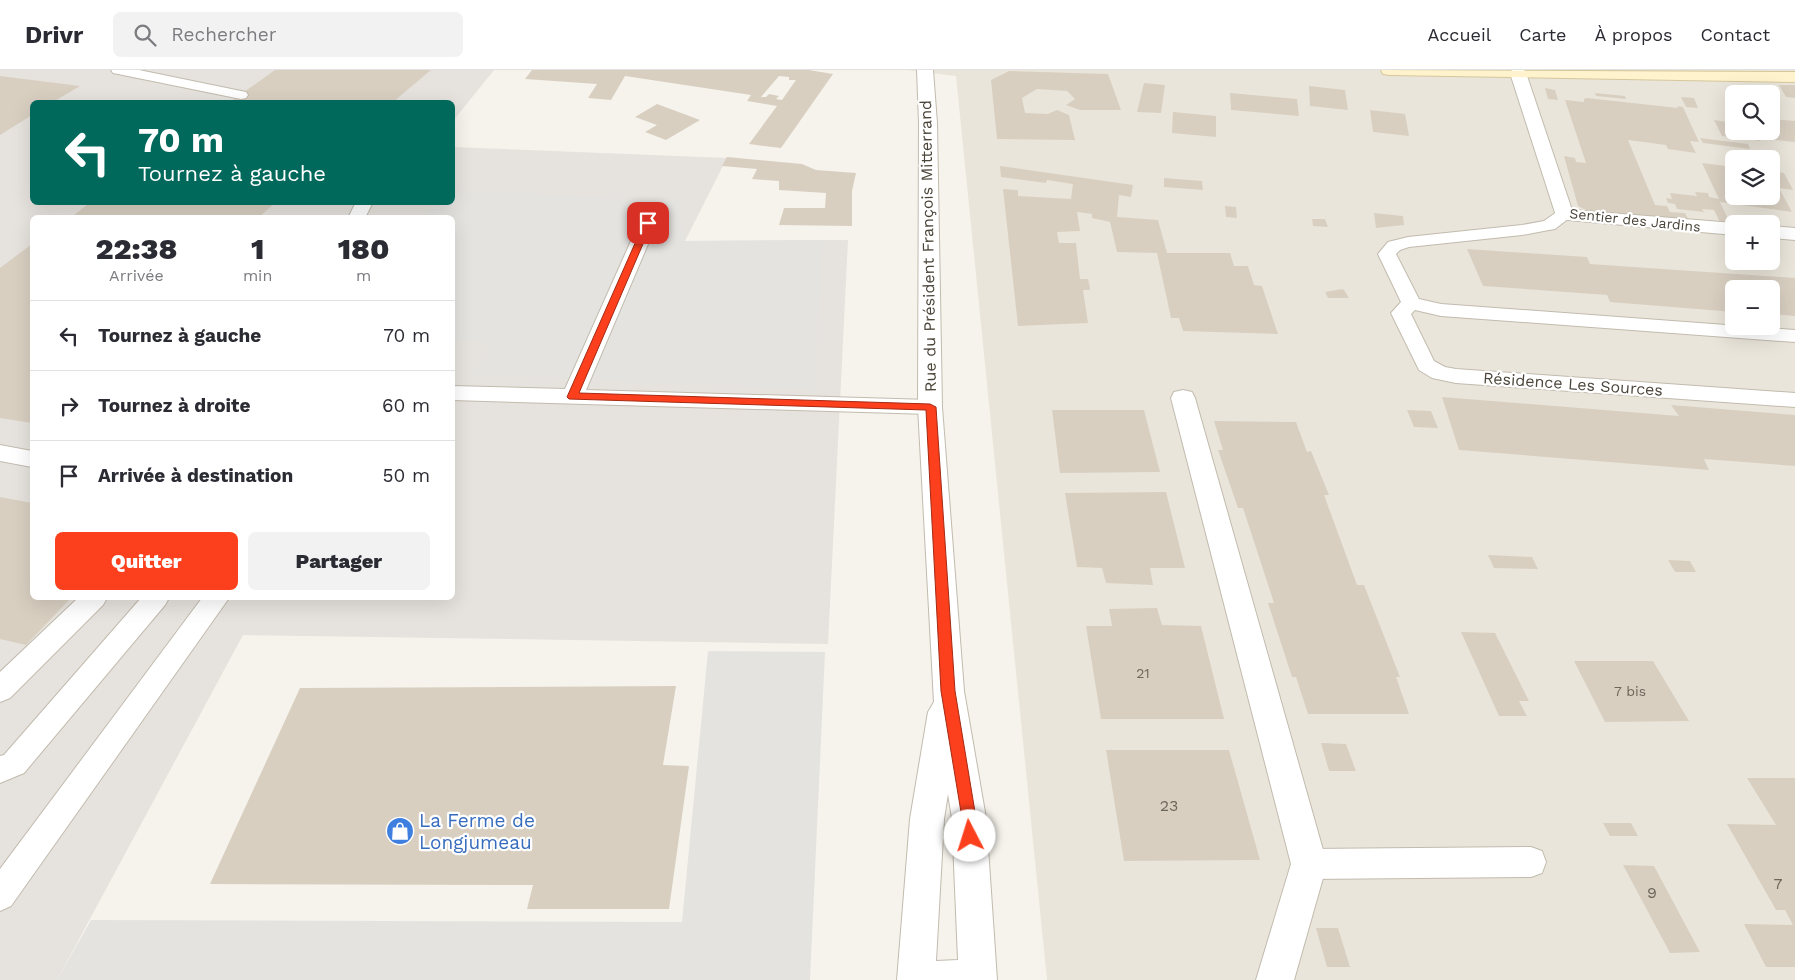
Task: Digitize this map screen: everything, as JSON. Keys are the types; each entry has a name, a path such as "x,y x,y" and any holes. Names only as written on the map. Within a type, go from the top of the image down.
{"main road":[{"path":"1389,70 1795,77"}],"street":[{"name":"Rue du Président François Mitterrand","path":"925,70 928,123 930,407 948,691 969,818 978,980"},
{"name":"Sentier des Jardins","path":"1518,73 1564,215 1725,228"},
{"path":"1780,233 1795,234"},
{"path":"1184,398 1309,864 1274,980"},
{"name":"Rue du Président François Mitterrand","path":"916,980 927,819 948,691"},
{"path":"937,980 978,980"}],"lane":[{"path":"118,70 241,94"},
{"path":"1564,215 1549,225 1522,230 1408,242 1394,246 1387,254 1411,303 1441,310 1795,336"},
{"path":"572,397 648,223"},
{"name":"Résidence Les Sources","path":"1411,303 1401,313 1426,365 1439,373 1456,376 1795,400"},
{"path":"455,393 930,407"},
{"path":"0,453 30,459"},
{"path":"0,690 92,600"},
{"path":"0,770 14,764 154,600"},
{"path":"0,894 215,600"},
{"path":"1309,864 1531,862"}],"shaded area":[{"path":"0,70 494,70 455,119 455,100 30,100 30,205 455,205 455,147 727,158 685,241 848,240 828,644 243,635 57,980 0,980"},
{"path":"906,70 1795,70 1795,980 1047,980 956,76"},
{"path":"455,190 678,201 685,241 822,240 816,384 814,390 473,375 494,343 455,339 455,215 427,215 431,205 455,205"},
{"path":"708,651 825,652 810,980 57,980 91,920 682,922"}],"building":[{"path":"275,70 431,70 395,100 233,100"},
{"path":"532,70 809,70 833,74 781,148 749,144 777,106 747,101 751,95 625,76 611,100 588,98 597,84 525,79","holes":["779,76 789,77 789,80 796,80 782,100 776,99 779,96 769,94 766,97 761,97"]},
{"path":"1009,71 1108,74 1121,110 1080,110 1066,105 1075,99 1067,91 1037,89 1022,98 1025,113 1048,114 1057,110 1069,115 1075,140 997,139 991,80"},
{"path":"0,76 80,86 56,100 30,100 30,116 0,135"},
{"path":"1144,83 1165,85 1161,113 1137,112"},
{"path":"1780,85 1795,85 1795,98 1786,97"},
{"path":"1309,86 1345,90 1348,110 1310,106"},
{"path":"1545,88 1555,90 1558,100 1548,99"},
{"path":"1230,93 1297,99 1299,116 1231,110"},
{"path":"1595,93 1625,96 1626,99 1596,96"},
{"path":"1681,97 1694,98 1698,108 1686,107"},
{"path":"1584,99 1683,107 1699,142 1690,141 1696,153 1668,149 1666,145 1628,140 1655,205 1667,206 1670,212 1685,213 1689,221 1590,212 1578,206 1564,156 1575,158 1576,162 1586,163 1565,100 1584,102"},
{"path":"657,104 700,120 666,140 645,132 657,125 635,117"},
{"path":"1370,110 1405,114 1409,136 1373,132"},
{"path":"1173,112 1216,116 1216,137 1172,133"},
{"path":"1714,120 1725,122 1725,136 1722,136"},
{"path":"1780,120 1795,121 1795,142 1776,140 1780,140"},
{"path":"1700,138 1748,144 1750,149 1703,143"},
{"path":"727,157 802,164 816,170 856,173 852,191 852,226 779,225 784,208 825,208 826,193 779,190 779,181 752,179 757,169 722,166"},
{"path":"1702,163 1725,166 1725,203 1720,202 1726,215 1725,224 1721,224 1714,210 1702,209 1704,212 1677,209 1675,204 1668,203 1666,198 1672,199 1670,193 1697,196 1695,192 1708,193 1709,197 1719,199"},
{"path":"1000,166 1133,185 1131,197 1119,195 1117,217 1158,220 1167,253 1230,253 1234,266 1248,266 1254,285 1262,286 1278,334 1183,331 1179,318 1171,318 1157,253 1117,252 1110,222 1092,218 1092,214 1077,212 1080,231 1057,232 1059,243 1076,243 1080,279 1088,279 1090,288 1090,290 1083,290 1088,323 1018,326 1003,189 1018,190 1018,196 1071,199 1073,184 1047,180 1046,183 1001,177"},
{"path":"1780,172 1784,173 1793,190 1780,188"},
{"path":"1164,178 1202,181 1203,190 1164,187"},
{"path":"1780,190 1792,212 1742,205 1780,205"},
{"path":"87,205 273,205 261,215 74,215"},
{"path":"1225,206 1236,207 1237,218 1226,217"},
{"path":"1374,213 1403,216 1404,225 1376,228"},
{"path":"1312,219 1325,219 1328,227 1313,226"},
{"path":"30,246 30,423 0,418 0,268"},
{"path":"1467,249 1587,257 1590,264 1795,278 1795,316 1780,315 1780,280 1725,280 1725,311 1610,302 1607,295 1483,286"},
{"path":"1342,289 1349,298 1328,298 1325,292"},
{"path":"1442,397 1679,416 1671,405 1795,415 1795,466 1704,459 1709,470 1459,450"},
{"path":"1052,410 1144,410 1160,472 1060,473"},
{"path":"1407,410 1431,411 1438,428 1414,427"},
{"path":"1214,421 1296,422 1307,452 1311,451 1329,495 1324,495 1357,585 1364,585 1400,677 1396,677 1409,714 1308,714 1296,677 1292,677 1268,603 1274,603 1243,508 1238,508 1218,450 1223,450"},
{"path":"1166,492 1185,568 1150,568 1153,585 1106,583 1102,568 1077,567 1065,493"},
{"path":"0,497 30,503 30,600 69,600 26,645 0,639"},
{"path":"1488,555 1532,557 1538,569 1494,568"},
{"path":"1668,560 1690,561 1696,572 1675,572"},
{"path":"1157,608 1162,625 1201,626 1224,719 1101,719 1086,626 1112,626 1109,609"},
{"path":"1461,632 1495,633 1529,701 1519,701 1527,716 1499,716"},
{"path":"1574,661 1653,661 1689,721 1605,722"},
{"path":"676,686 663,765 689,766 669,909 527,909 533,885 210,884 300,688"},
{"path":"1321,743 1346,744 1356,771 1329,771"},
{"path":"1106,750 1229,750 1260,860 1124,861"},
{"path":"1747,778 1795,778 1795,967 1766,967 1744,924 1793,925 1785,910 1776,910 1727,824 1776,825"},
{"path":"1603,823 1631,823 1638,836 1610,836"},
{"path":"1623,865 1654,866 1700,952 1670,953"},
{"path":"1316,928 1338,928 1350,967 1327,967"}],"place":[{"name":"La Ferme de Longjumeau","path":"400,831"}],"route":[{"path":"648,223 572,397 930,407 948,691 969,818 970,836"}]}
